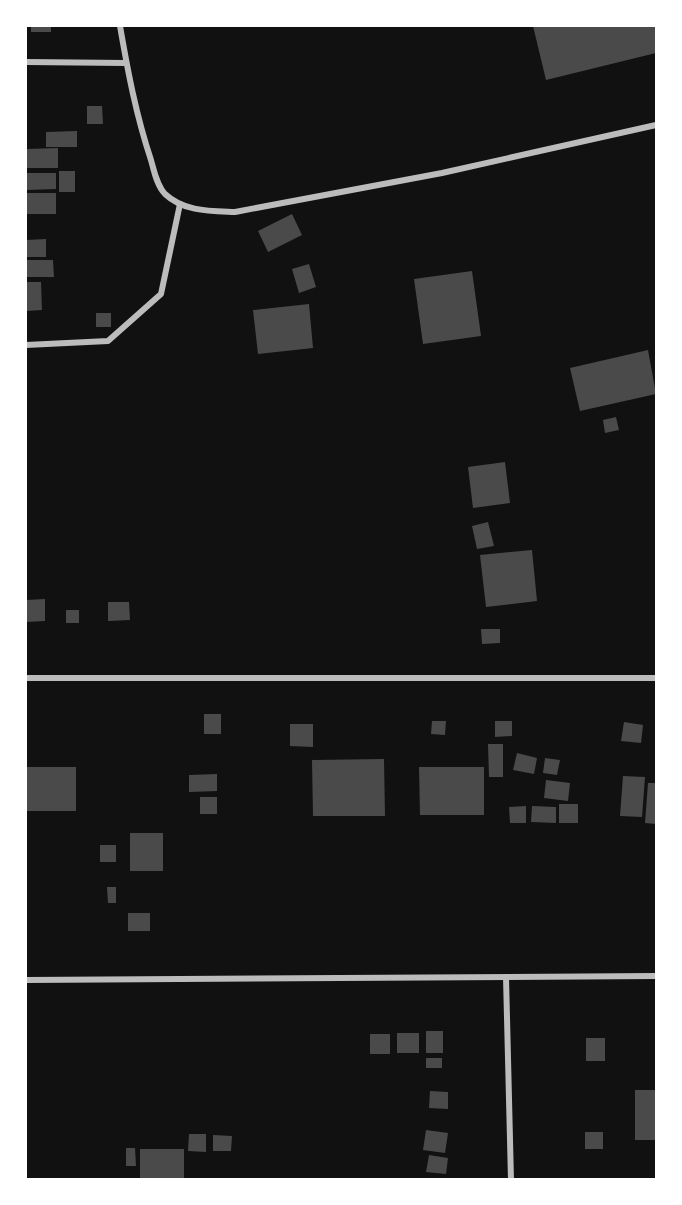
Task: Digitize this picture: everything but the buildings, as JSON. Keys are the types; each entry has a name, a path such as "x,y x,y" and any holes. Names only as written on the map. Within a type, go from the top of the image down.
{"street":[{"path":"120,26 136,114 156,178 164,193 180,204 202,210 235,212 442,173 657,125"},
{"path":"26,62 126,63"},
{"path":"26,345 108,341 161,294 180,204"},
{"path":"26,678 657,678"},
{"path":"26,980 657,976"},
{"path":"506,977 511,1179"}]}
